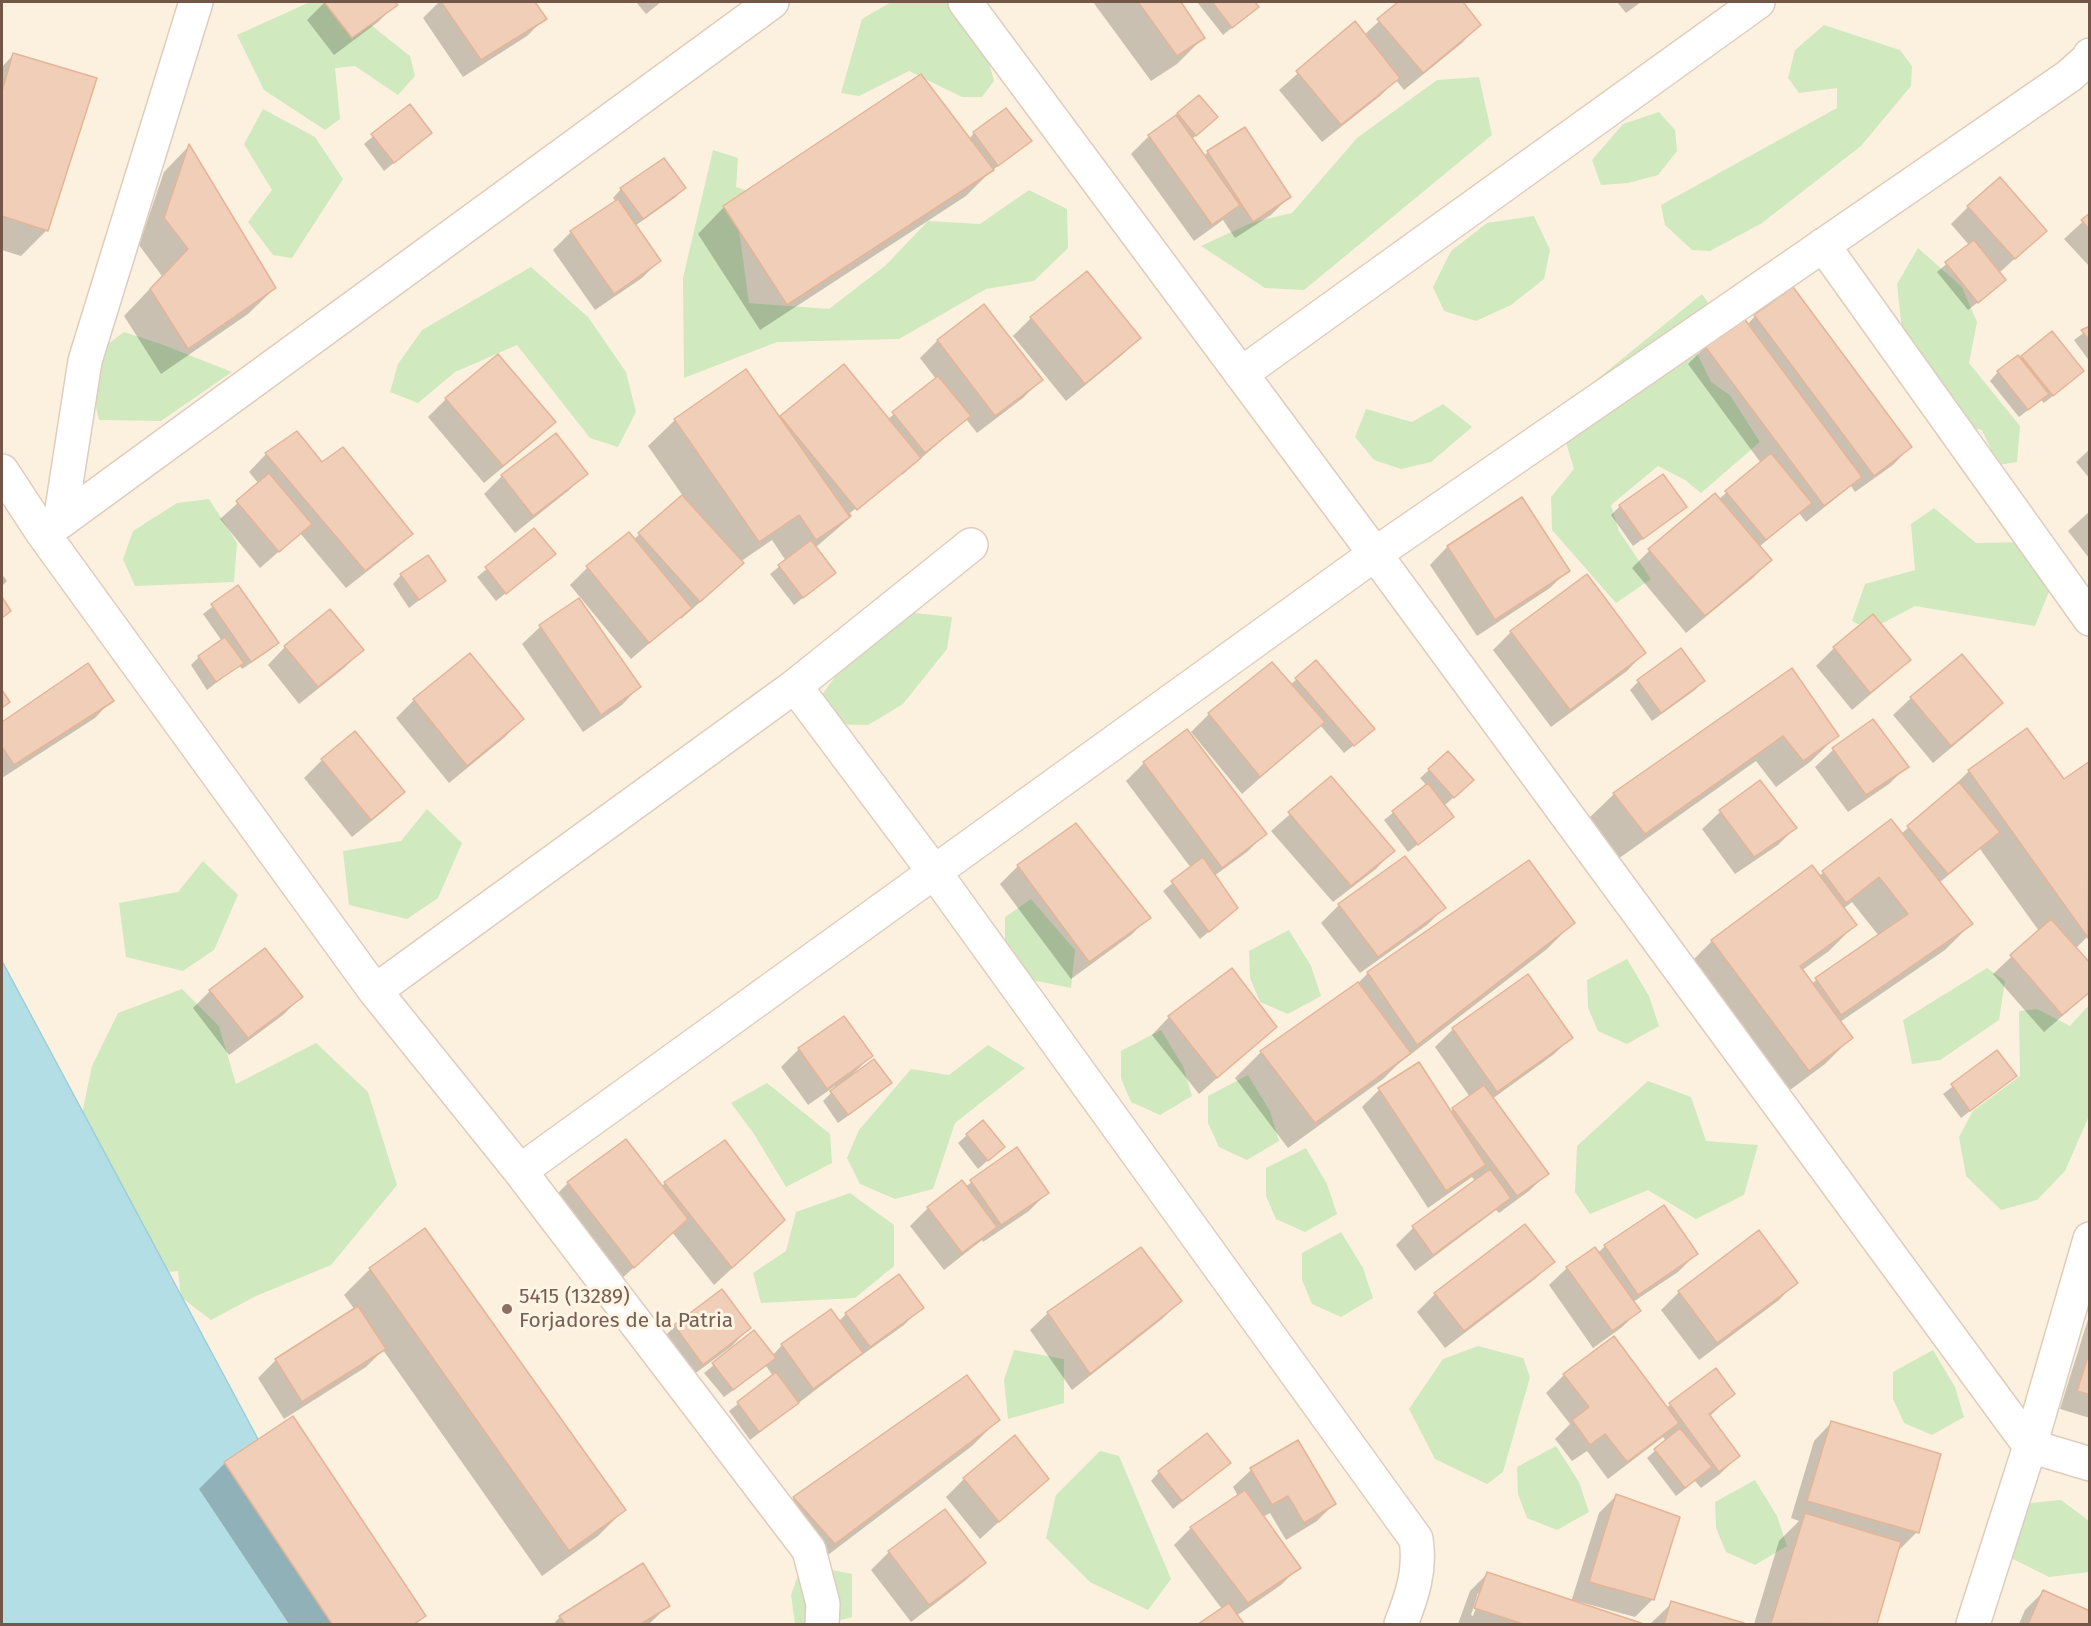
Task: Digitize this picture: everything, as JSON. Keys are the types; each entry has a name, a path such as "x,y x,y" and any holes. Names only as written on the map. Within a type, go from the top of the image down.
{"street":[{"path":"51,527 85,361 196,2"},
{"path":"51,527 772,2"},
{"path":"965,2 1375,554 2030,1446 2090,1464"},
{"path":"1241,374 1758,2"},
{"path":"520,1171 1375,554 2069,76 2090,55"},
{"path":"1824,245 2090,620"},
{"path":"2,471 51,527 375,991 520,1171 809,1550 823,1604 822,1624"},
{"path":"375,991 795,686 971,545"},
{"path":"795,686 935,873 1416,1539 1417,1571 1413,1591 1401,1624"},
{"path":"1973,1624 2030,1446 2090,1239"}],"green space":[{"path":"310,2 342,2 410,56 415,76 398,95 355,66 335,68 340,119 325,130 264,90 237,35"},
{"path":"891,2 959,2 974,7 994,81 982,97 962,97 909,71 859,96 841,93 862,19"},
{"path":"1824,25 1900,50 1912,66 1911,86 1861,146 1762,223 1710,251 1692,250 1665,225 1661,205 1837,108 1837,88 1799,93 1788,78 1795,50"},
{"path":"1479,77 1492,135 1304,290 1265,288 1201,246 1253,222 1292,213 1357,138 1437,80"},
{"path":"263,109 315,137 343,179 292,258 273,255 248,222 272,190 244,144"},
{"path":"1659,112 1675,130 1677,151 1658,175 1628,183 1601,185 1592,160 1623,124"},
{"path":"713,150 738,158 736,187 767,197 739,230 749,303 829,309 886,265 928,221 980,224 1029,190 1067,209 1068,248 1034,281 986,289 899,339 777,342 684,378 683,278"},
{"path":"1534,216 1550,250 1544,279 1511,305 1476,321 1444,311 1433,287 1451,251 1487,223"},
{"path":"1918,248 1962,287 1977,322 1969,363 2020,426 2017,462 1998,465 1982,430 1945,422 1905,358 1897,284"},
{"path":"531,267 588,317 626,372 636,412 618,447 590,438 517,345 455,372 418,403 390,392 398,364 422,330"},
{"path":"1702,294 1725,327 1697,353 1711,382 1730,395 1760,442 1701,493 1685,480 1658,466 1611,505 1619,531 1651,579 1616,603 1552,530 1551,497 1574,469 1559,419 1585,389"},
{"path":"124,332 232,372 161,421 99,420 85,361"},
{"path":"1443,404 1472,427 1431,462 1401,469 1374,460 1355,437 1366,409 1412,422"},
{"path":"209,499 237,543 234,582 135,586 123,559 133,531 177,503"},
{"path":"1934,508 1976,543 2026,542 2050,589 2035,626 1915,606 1870,630 1852,621 1865,584 1915,570 1911,524"},
{"path":"905,612 952,617 947,649 903,704 868,725 827,724 821,696 866,635"},
{"path":"427,809 462,843 438,898 407,919 349,905 343,851 401,841"},
{"path":"203,861 238,895 214,950 183,971 126,957 119,903 178,892"},
{"path":"1031,899 1075,950 1071,988 1022,978 1005,948 1005,917"},
{"path":"1289,930 1311,966 1321,996 1288,1014 1260,1002 1250,978 1249,951"},
{"path":"1627,959 1649,996 1659,1026 1627,1044 1598,1031 1588,1008 1587,980"},
{"path":"1987,968 2005,981 1999,1020 1940,1060 1912,1064 1903,1020"},
{"path":"182,989 219,1026 236,1084 316,1043 368,1092 397,1185 331,1265 256,1296 211,1320 181,1297 178,1271 157,1273 75,1147 92,1066 118,1013"},
{"path":"2089,1005 2089,1116 2065,1171 2037,1200 2001,1210 1966,1176 1959,1137 1973,1111 2020,1076 2019,1011 2037,1009 2070,1026"},
{"path":"1161,1030 1183,1066 1192,1096 1160,1115 1131,1102 1121,1078 1121,1051"},
{"path":"988,1045 1025,1068 955,1123 933,1189 895,1199 860,1184 847,1158 859,1130 911,1069 949,1075"},
{"path":"1248,1075 1270,1111 1279,1141 1247,1160 1219,1147 1208,1123 1208,1096"},
{"path":"1648,1081 1691,1097 1706,1141 1758,1145 1744,1195 1696,1219 1648,1190 1590,1214 1575,1192 1577,1146"},
{"path":"767,1083 830,1134 832,1163 786,1187 754,1134 731,1103"},
{"path":"1306,1148 1327,1184 1337,1214 1305,1232 1276,1219 1266,1196 1266,1168"},
{"path":"850,1193 894,1225 894,1266 855,1298 761,1303 753,1273 786,1251 796,1212"},
{"path":"1341,1232 1363,1268 1373,1298 1341,1317 1312,1304 1302,1280 1302,1253"},
{"path":"1478,1346 1523,1358 1530,1377 1503,1472 1487,1484 1435,1459 1409,1409 1443,1359"},
{"path":"1014,1350 1064,1359 1064,1403 1008,1419 1004,1380"},
{"path":"1933,1350 1955,1387 1964,1417 1932,1435 1904,1423 1893,1399 1893,1372"},
{"path":"1556,1446 1579,1482 1589,1512 1557,1530 1527,1518 1518,1494 1517,1467"},
{"path":"1100,1451 1119,1456 1171,1579 1148,1610 1090,1582 1046,1538 1056,1495"},
{"path":"1755,1480 1777,1516 1787,1546 1755,1565 1726,1552 1716,1528 1715,1502"},
{"path":"2061,1500 2089,1521 2089,1572 2049,1577 2005,1555 2030,1503"},
{"path":"802,1564 852,1574 852,1617 826,1624 795,1624 791,1595"}],"water":[{"path":"2,961 357,1624 2,1624"}],"building":[{"path":"324,2 395,2 398,5 352,38"},
{"path":"441,2 535,2 547,19 481,60"},
{"path":"1138,2 1181,2 1205,38 1177,56"},
{"path":"1212,2 1255,2 1259,7 1232,28"},
{"path":"1398,2 1463,2 1481,25 1423,73 1377,19"},
{"path":"1355,21 1400,78 1341,125 1296,71"},
{"path":"13,53 97,78 48,231 2,216 2,91"},
{"path":"921,74 994,170 787,305 723,206"},
{"path":"1199,95 1218,117 1196,136 1177,113"},
{"path":"410,104 432,133 394,163 371,134"},
{"path":"1006,108 1032,141 998,166 973,132"},
{"path":"1176,115 1240,205 1212,225 1148,135"},
{"path":"1245,127 1291,197 1253,222 1207,151"},
{"path":"189,144 276,288 188,349 150,289 188,249 164,218"},
{"path":"664,158 686,188 643,219 620,188"},
{"path":"2000,177 2047,231 2015,259 1967,206"},
{"path":"618,199 661,261 614,294 570,231"},
{"path":"2090,213 2090,230 2081,220"},
{"path":"1974,240 2006,280 1978,303 1945,262"},
{"path":"1087,271 1141,338 1085,384 1030,317"},
{"path":"1793,287 1912,447 1874,476 1754,315"},
{"path":"984,304 1043,380 995,416 937,340"},
{"path":"1743,317 1862,477 1824,506 1704,345"},
{"path":"2090,326 2090,341 2081,330"},
{"path":"2052,331 2084,371 2053,396 2021,356"},
{"path":"498,354 556,422 503,466 445,398"},
{"path":"2018,355 2049,394 2028,410 1997,371"},
{"path":"844,364 921,458 857,510 780,416"},
{"path":"746,369 850,517 816,540 799,515 759,542 674,419"},
{"path":"938,376 971,416 925,453 892,412"},
{"path":"297,431 322,462 343,447 413,534 365,571 265,453"},
{"path":"556,433 588,474 533,516 501,475"},
{"path":"1771,453 1812,503 1766,540 1725,491"},
{"path":"269,473 312,524 279,552 236,501"},
{"path":"1663,474 1687,507 1643,539 1619,505"},
{"path":"1715,493 1772,560 1705,616 1648,549"},
{"path":"682,495 744,563 700,602 638,533"},
{"path":"1522,497 1570,571 1495,620 1447,546"},
{"path":"534,528 556,554 506,594 485,567"},
{"path":"629,532 692,608 649,643 586,566"},
{"path":"811,540 836,573 803,598 778,565"},
{"path":"428,555 446,581 419,600 400,574"},
{"path":"1587,574 1646,653 1570,710 1510,631"},
{"path":"238,585 279,643 251,662 211,604"},
{"path":"2,597 11,611 2,618"},
{"path":"579,598 641,687 601,715 539,625"},
{"path":"330,609 364,650 318,687 284,646"},
{"path":"1873,614 1911,660 1870,693 1833,647"},
{"path":"225,637 244,663 216,682 198,656"},
{"path":"1681,648 1705,681 1661,713 1637,680"},
{"path":"470,653 524,719 467,766 413,699"},
{"path":"1962,654 2003,703 1951,746 1910,697"},
{"path":"1316,660 1375,729 1354,746 1295,678"},
{"path":"1272,662 1325,722 1260,777 1208,713"},
{"path":"88,663 114,701 14,765 2,747 2,722"},
{"path":"1792,668 1839,736 1803,761 1783,736 1645,834 1613,793"},
{"path":"2,690 10,702 2,708"},
{"path":"1873,719 1909,767 1866,795 1832,748"},
{"path":"2027,728 2064,779 2090,761 2088,938 1968,770"},
{"path":"1187,729 1267,834 1222,868 1143,762"},
{"path":"355,731 405,792 371,820 321,759"},
{"path":"1448,751 1474,780 1454,798 1428,769"},
{"path":"1331,776 1395,851 1351,886 1288,812"},
{"path":"1760,780 1797,828 1754,857 1719,810"},
{"path":"1959,782 2000,832 1948,874 1907,826"},
{"path":"1428,783 1454,817 1418,845 1392,811"},
{"path":"1891,819 1973,924 1841,1015 1815,978 1908,914 1879,877 1846,903 1822,871"},
{"path":"1076,823 1151,918 1089,962 1017,865"},
{"path":"1405,856 1446,908 1378,957 1338,904"},
{"path":"1203,857 1238,908 1209,932 1171,881"},
{"path":"1529,860 1575,923 1417,1045 1367,972"},
{"path":"1812,865 1857,925 1800,966 1853,1038 1809,1071 1711,940"},
{"path":"2051,919 2090,963 2090,992 2062,1015 2010,955"},
{"path":"265,948 303,997 248,1038 209,990"},
{"path":"1232,968 1277,1027 1217,1078 1168,1016"},
{"path":"1528,974 1573,1038 1497,1092 1452,1028"},
{"path":"1358,982 1411,1053 1315,1123 1260,1051"},
{"path":"844,1016 873,1056 827,1089 798,1048"},
{"path":"1997,1050 2017,1076 1970,1111 1951,1084"},
{"path":"874,1059 892,1083 848,1115 830,1091"},
{"path":"1419,1062 1486,1165 1446,1191 1378,1088"},
{"path":"1484,1085 1549,1174 1517,1196 1452,1108"},
{"path":"983,1120 1005,1147 988,1161 966,1134"},
{"path":"626,1139 688,1219 634,1268 567,1182"},
{"path":"725,1140 785,1220 732,1268 664,1182"},
{"path":"1017,1147 1049,1193 1001,1225 970,1180"},
{"path":"1490,1169 1511,1198 1433,1255 1412,1226"},
{"path":"962,1180 997,1227 962,1253 927,1207"},
{"path":"1664,1205 1698,1254 1638,1295 1604,1245"},
{"path":"1525,1224 1555,1262 1464,1331 1434,1293"},
{"path":"425,1228 626,1510 569,1551 369,1268"},
{"path":"1759,1230 1798,1283 1717,1343 1678,1291"},
{"path":"1141,1247 1182,1301 1090,1374 1047,1312"},
{"path":"1595,1247 1641,1311 1612,1331 1566,1267"},
{"path":"899,1274 924,1308 870,1347 845,1313"},
{"path":"722,1289 751,1328 703,1365 674,1325"},
{"path":"358,1306 386,1349 302,1402 275,1359"},
{"path":"831,1309 863,1353 813,1389 781,1344"},
{"path":"754,1330 776,1358 733,1390 712,1363"},
{"path":"1614,1336 1679,1423 1627,1462 1605,1434 1590,1445 1572,1420 1589,1407 1563,1374"},
{"path":"2090,1350 2090,1395 2077,1391"},
{"path":"1716,1368 1735,1394 1709,1414 1740,1456 1719,1472 1669,1403"},
{"path":"776,1372 799,1403 759,1432 737,1402"},
{"path":"967,1375 1000,1420 835,1544 793,1497"},
{"path":"293,1416 426,1616 414,1624 332,1624 224,1462"},
{"path":"1831,1421 1941,1454 1919,1533 1807,1501"},
{"path":"1680,1428 1712,1467 1685,1488 1654,1449"},
{"path":"1207,1433 1231,1463 1182,1501 1158,1471"},
{"path":"1015,1435 1049,1479 999,1522 963,1478"},
{"path":"1298,1440 1336,1504 1304,1523 1288,1496 1272,1505 1250,1468"},
{"path":"1245,1490 1301,1568 1248,1603 1190,1527"},
{"path":"1616,1494 1680,1517 1654,1600 1589,1582"},
{"path":"945,1509 986,1563 929,1605 888,1551"},
{"path":"1805,1513 1901,1542 1877,1624 1771,1623"},
{"path":"643,1563 670,1606 641,1624 565,1624 559,1616"},
{"path":"1487,1572 1644,1624 1523,1624 1474,1608"},
{"path":"2043,1590 2090,1611 2090,1624 2028,1624"},
{"path":"1671,1601 1747,1624 1664,1624"},
{"path":"1229,1603 1244,1624 1198,1624"}],"place":[{"name":"5415 (13289) Forjadores de la Patria","path":"507,1309"}]}
